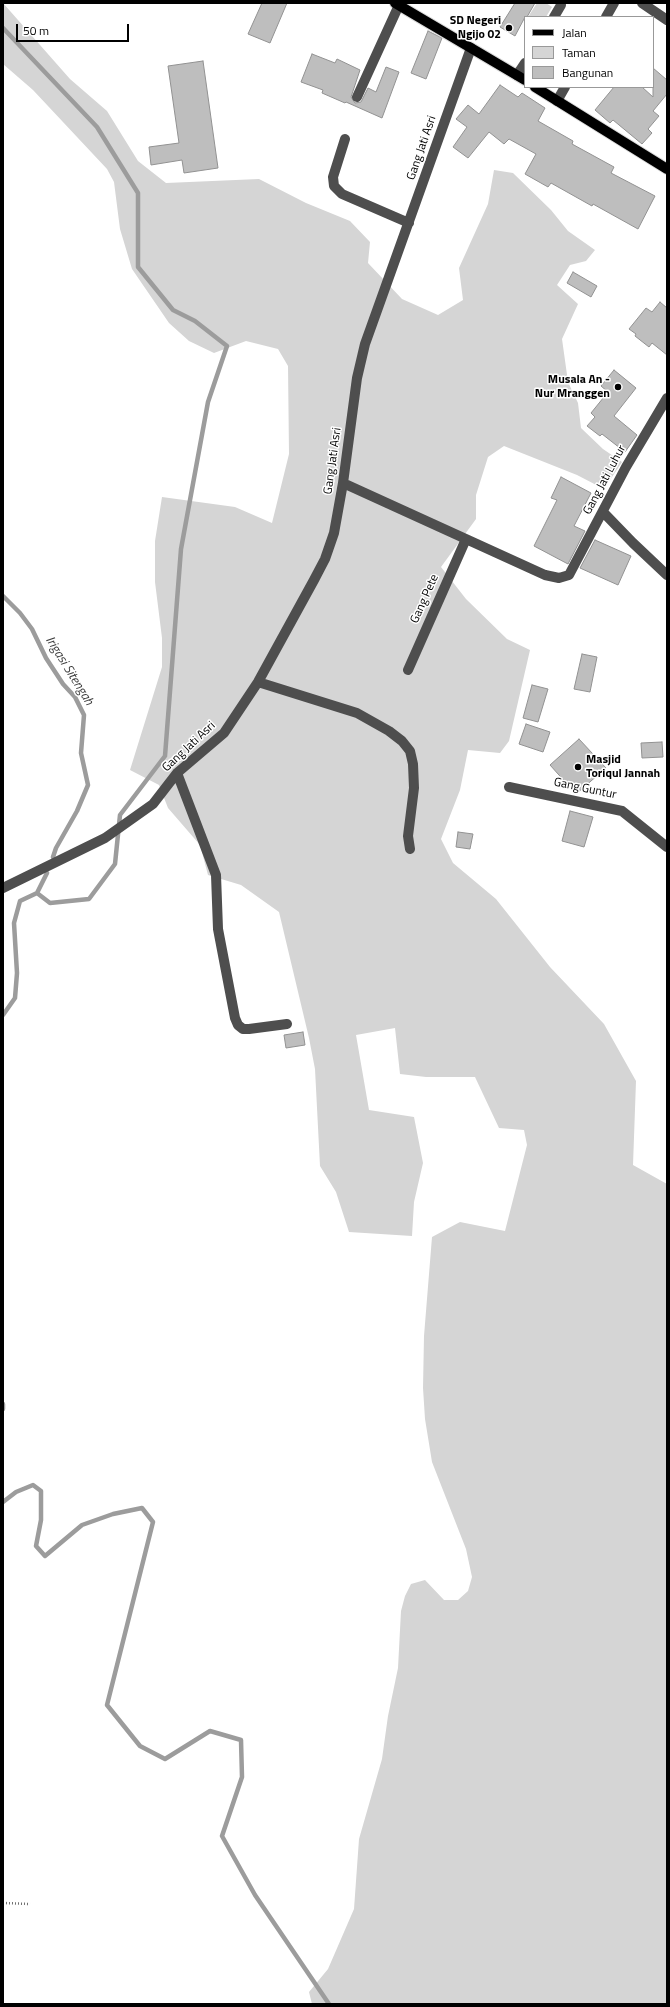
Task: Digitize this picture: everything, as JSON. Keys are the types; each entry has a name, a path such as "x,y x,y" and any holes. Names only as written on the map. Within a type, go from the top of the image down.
{"main road":[{"path":"397,4 521,78"},
{"path":"537,88 667,169"}],"street":[{"path":"607,16 614,3"},
{"path":"642,3 667,20"},
{"path":"357,97 397,4"},
{"path":"555,16 561,5"},
{"name":"Gang Jati Asri","path":"3,888 105,838 153,804 178,773 224,733 258,682 325,559 334,533 343,483 357,378 365,344 471,48"},
{"path":"521,78 524,67"},
{"path":"557,101 564,88"},
{"path":"345,139 333,177 334,186 342,194 409,223"},
{"name":"Gang Jati Luhur","path":"466,539 545,575 559,578 569,575 626,467 667,398"},
{"path":"343,483 466,539"},
{"path":"603,512 667,575"},
{"name":"Gang Pete","path":"408,670 466,539"},
{"path":"258,682 357,713 388,730 402,741 410,751 413,764 414,788 408,836 410,850"},
{"path":"178,773 216,875 218,929 238,1025 243,1029 249,1029 287,1024"},
{"name":"Gang Guntur","path":"509,787 622,810 667,846"}],"path":[{"path":"3,1903 30,1904"}],"green space":[{"path":"3,3 70,79 107,111 138,161 166,183 259,179 306,203 350,221 370,242 368,263 402,299 438,315 463,300 459,268 488,204 494,170 513,173 551,210 568,231 595,250 586,261 570,265 557,285 578,304 562,339 568,382 578,403 581,428 603,449 622,462 604,489 577,475 504,446 488,457 476,495 476,519 441,567 466,599 507,639 530,650 509,741 500,753 468,750 460,790 441,839 453,863 496,899 550,967 604,1024 636,1081 633,1165 667,1184 667,2004 312,2004 309,1992 328,1969 354,1909 359,1839 382,1759 388,1716 398,1668 401,1611 405,1596 411,1584 425,1580 444,1600 458,1600 468,1591 472,1577 466,1549 432,1462 425,1419 423,1388 424,1336 432,1237 460,1222 505,1231 527,1145 524,1130 499,1128 475,1077 426,1077 400,1074 395,1028 356,1035 369,1110 414,1117 423,1163 414,1202 412,1236 349,1232 336,1192 320,1166 315,1069 279,912 241,885 208,875 200,845 168,808 159,785 130,770 162,667 162,638 155,582 155,541 162,497 235,507 272,523 289,454 288,366 278,349 246,341 214,353 189,341 169,323 132,269 120,229 114,182 107,169 33,90 3,64"},
{"path":"537,3 546,3 552,7 547,16 529,16"}],"building":[{"path":"262,3 287,3 270,43 248,34"},
{"path":"515,3 535,3 528,16 524,16 515,36 500,27"},
{"path":"428,31 442,38 426,79 411,73"},
{"path":"312,54 335,63 337,59 360,70 351,97 355,103 361,102 368,88 376,92 386,67 399,72 382,118 322,93 323,90 301,82"},
{"path":"203,61 218,168 184,173 182,160 151,165 149,147 179,143 168,66"},
{"path":"654,69 667,80 667,94 653,111 659,116 648,129 652,133 642,144 613,120 610,123 595,110 613,88 643,88 653,97"},
{"path":"500,85 518,97 522,93 545,108 538,121 573,141 572,144 614,167 611,173 655,196 638,229 551,183 548,187 525,174 536,154 509,139 504,144 489,132 468,158 453,147 467,127 456,119 468,105 479,114"},
{"path":"573,272 597,286 591,297 567,283"},
{"path":"660,302 667,308 667,355 652,343 649,347 629,329 646,308 652,312"},
{"path":"614,370 636,388 614,416 637,435 625,452 602,434 600,436 587,426 595,417 591,413 608,392 601,386"},
{"path":"561,477 591,493 574,526 585,531 568,564 534,546 557,500 551,498"},
{"path":"595,540 631,556 618,585 580,568"},
{"path":"582,654 597,657 590,692 574,689"},
{"path":"532,685 548,689 538,722 523,718"},
{"path":"526,724 550,732 543,752 519,744"},
{"name":"Masjid Toriqul Jannah","path":"579,739 606,768 576,794 550,765"},
{"path":"662,742 663,757 642,758 641,743"},
{"path":"570,811 593,817 584,847 562,841"},
{"path":"458,832 473,834 470,849 456,847"},
{"path":"303,1032 305,1045 286,1048 284,1035"}],"waterway":[{"path":"3,28 97,127 138,193 138,267 173,310 195,321 227,346 208,402 181,549 165,756 120,815 115,864 89,899 50,903 37,893 20,901 14,923 17,973 15,998 3,1015"},
{"name":"Irigasi Sitengah","path":"3,596 20,613 32,629 46,658 63,684 75,697 84,715 81,753 88,785 77,811 56,848 53,857"},
{"name":"Irigasi Sitengah","path":"37,893 47,873"},
{"path":"3,1404 3,1409"},
{"path":"3,1502 16,1492 33,1485 41,1491 41,1520 36,1546 45,1556 82,1525 113,1514 142,1508 153,1522 107,1705 140,1746 165,1759 210,1731 241,1740 242,1777 222,1836 255,1895 329,2004"}],"place":[{"name":"SD Negeri Ngijo 02","path":"509,28"},
{"name":"Musala An - Nur Mranggen","path":"618,387"},
{"name":"Masjid Toriqul Jannah","path":"578,767"}]}
